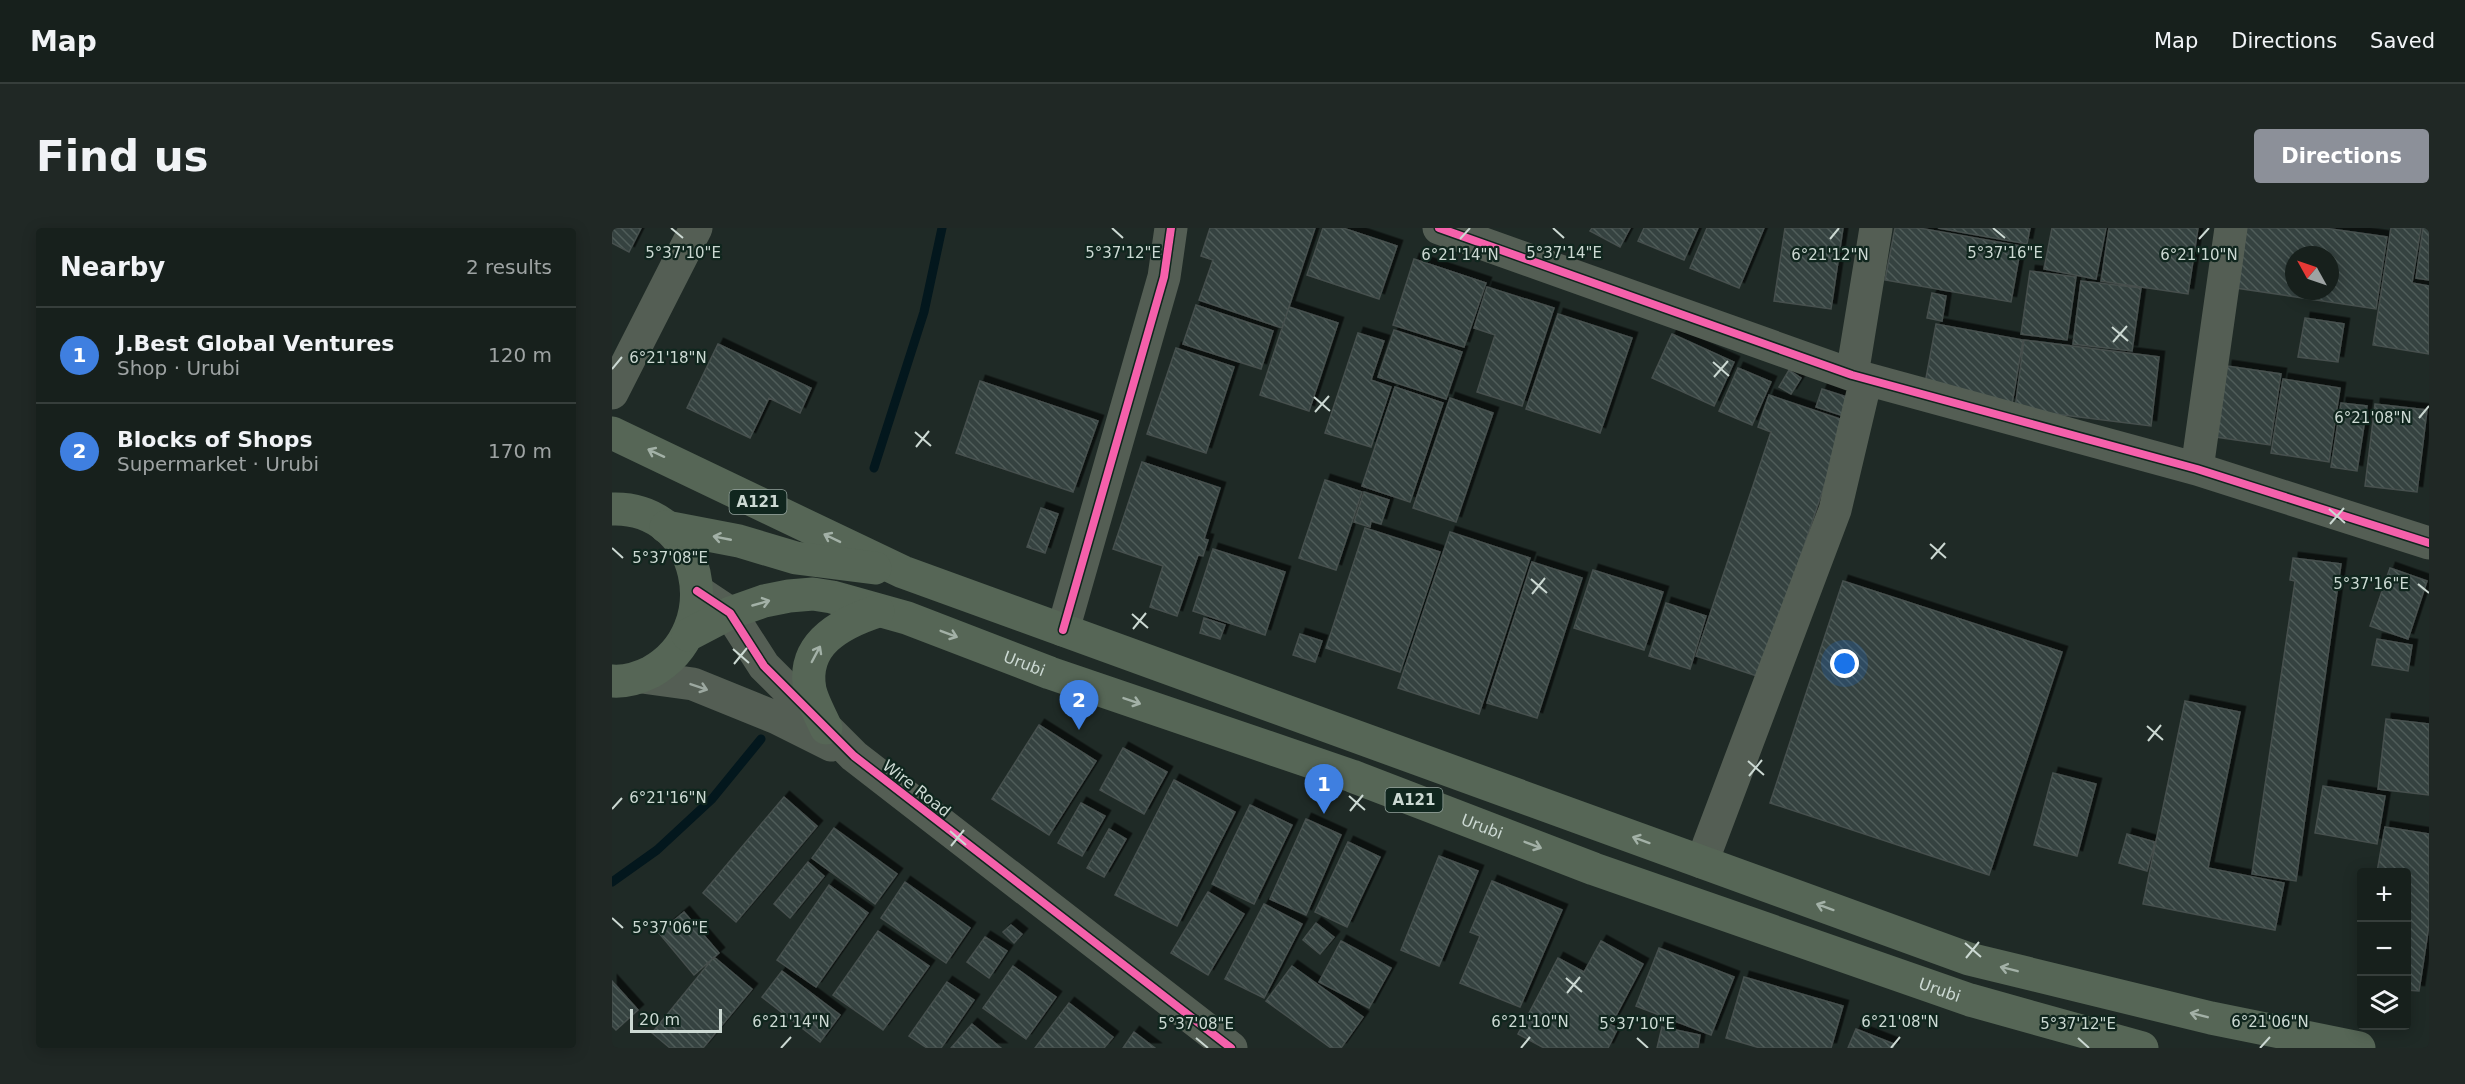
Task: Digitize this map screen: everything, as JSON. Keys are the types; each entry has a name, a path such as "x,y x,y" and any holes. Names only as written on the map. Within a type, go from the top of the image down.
{"highway":[{"name":"A121","path":"612,433 903,572 1969,959 2211,1018 2359,1048"},
{"name":"A121","path":"612,509 644,514 666,527 682,545 693,566 698,591 696,615 688,635 668,660 621,683"},
{"name":"A121","path":"666,527 739,541 796,558 903,572"},
{"name":"Urubi","path":"688,635 730,613 764,601 813,594 907,618 1061,677 1352,776 1594,869 1970,1000 2142,1048"},
{"path":"826,728 810,691 809,667 819,646 833,632 851,619 878,610"}],"street":[{"path":"612,393 696,228"},
{"path":"1063,630 1164,277 1171,228"},
{"path":"1439,228 1859,377 2197,469 2429,543"},
{"path":"1702,862 1835,510 1859,377 1876,228"},
{"path":"2197,469 2231,228"},
{"name":"Wire Road","path":"698,591 730,613 764,666 854,756 1231,1048"},
{"name":"Wire Road","path":"621,683 693,684 777,718 854,756"}],"building":[{"path":"612,228 641,228 629,252 612,243"},
{"path":"1210,228 1315,228 1282,328 1199,300 1213,260 1201,256"},
{"path":"1323,228 1343,228 1397,246 1379,299 1307,275"},
{"path":"1592,228 1630,228 1620,247 1590,231"},
{"path":"1644,228 1698,228 1684,260 1638,241"},
{"path":"1707,228 1764,228 1739,288 1690,268"},
{"path":"1785,228 1843,228 1831,309 1774,301"},
{"path":"1895,228 1919,228 2021,246 2011,302 1885,280"},
{"path":"1938,228 2030,228 2027,244"},
{"path":"2052,228 2106,228 2096,279 2044,269"},
{"path":"2109,228 2198,228 2188,294 2101,281"},
{"path":"2245,228 2324,228 2387,237 2376,309 2316,300 2339,300 2339,246 2285,246 2285,295 2236,288"},
{"path":"2391,228 2421,228 2412,283 2429,286 2429,354 2373,345"},
{"path":"2423,228 2429,228 2429,280 2416,278"},
{"path":"1414,259 1486,283 1464,347 1393,325"},
{"path":"2030,271 2076,277 2067,340 2021,334"},
{"path":"2081,281 2141,288 2132,351 2073,344"},
{"path":"1487,287 1554,308 1522,406 1477,392 1495,335 1474,328"},
{"path":"1932,293 1946,296 1942,321 1927,318"},
{"path":"1196,305 1273,331 1261,369 1183,344"},
{"path":"1289,307 1338,323 1309,411 1260,395"},
{"path":"1558,314 1632,338 1600,433 1526,409"},
{"path":"2305,318 2344,324 2338,362 2298,357"},
{"path":"1936,324 2023,340 2012,404 1924,389"},
{"path":"1394,330 1462,352 1446,399 1378,377"},
{"path":"1358,333 1384,341 1371,380 1391,387 1371,447 1325,433"},
{"path":"1672,334 1734,362 1714,406 1652,378"},
{"path":"2024,340 2159,357 2151,426 2015,409"},
{"path":"718,344 811,388 800,413 769,398 750,438 687,408"},
{"path":"1176,348 1234,367 1206,453 1147,434"},
{"path":"2227,366 2281,374 2270,445 2216,437"},
{"path":"1738,368 1771,382 1752,425 1719,411"},
{"path":"1789,370 1801,378 1791,394 1779,387"},
{"path":"2283,379 2340,388 2329,462 2271,453"},
{"path":"980,381 1098,421 1073,492 956,453"},
{"path":"1395,387 1443,403 1410,502 1362,486"},
{"path":"1822,389 1853,399 1847,417 1816,407"},
{"path":"1769,395 1846,421 1760,677 1696,656 1771,432 1758,427"},
{"path":"1450,398 1493,413 1456,522 1413,508"},
{"path":"2341,403 2367,406 2357,471 2331,467"},
{"path":"2375,404 2427,410 2417,492 2365,486"},
{"path":"1142,462 1220,488 1204,539 1208,540 1203,556 1198,555 1177,616 1150,607 1163,566 1113,549"},
{"path":"1325,480 1362,492 1336,570 1299,558"},
{"path":"1364,492 1389,500 1381,524 1371,521 1370,527 1354,522"},
{"path":"1041,508 1058,514 1045,553 1027,547"},
{"path":"1365,528 1440,552 1400,672 1326,648"},
{"path":"1450,532 1530,558 1479,714 1398,688"},
{"path":"1213,549 1285,572 1265,635 1193,611"},
{"path":"2293,558 2341,564 2296,881 2252,874 2295,581 2290,580"},
{"path":"1532,562 1582,578 1537,718 1487,703"},
{"path":"2390,568 2427,581 2408,639 2370,626"},
{"path":"1593,570 1663,592 1644,650 1574,628"},
{"path":"1843,581 2062,652 1989,875 1770,803"},
{"path":"1666,603 1706,616 1690,669 1649,656"},
{"path":"1204,618 1225,625 1220,639 1200,633"},
{"path":"1300,634 1322,641 1315,662 1293,655"},
{"path":"2377,639 2412,645 2408,671 2372,665"},
{"path":"2185,701 2240,712 2208,868 2284,883 2275,930 2143,904"},
{"path":"2386,719 2429,724 2429,795 2378,789"},
{"path":"1039,725 1096,761 1049,835 992,799"},
{"path":"1123,748 1167,772 1144,814 1100,790"},
{"path":"2053,773 2096,784 2077,856 2034,845"},
{"path":"1174,780 1235,812 1177,926 1115,895"},
{"path":"2323,786 2385,796 2377,844 2315,833"},
{"path":"784,797 817,826 736,922 703,893"},
{"path":"1081,803 1105,816 1082,856 1058,843"},
{"path":"1250,805 1292,825 1254,904 1212,884"},
{"path":"1306,819 1341,835 1306,915 1270,899"},
{"path":"2385,827 2429,834 2429,925 2419,991 2411,990 2411,868 2378,868"},
{"path":"834,828 897,874 875,904 812,858"},
{"path":"1109,829 1126,839 1104,877 1087,868"},
{"path":"2127,834 2155,842 2147,871 2119,863"},
{"path":"1348,842 1380,857 1347,927 1315,912"},
{"path":"1439,856 1478,871 1439,966 1401,950"},
{"path":"808,862 824,876 790,918 774,904"},
{"path":"1492,881 1562,910 1520,1007 1460,983 1480,936 1470,932"},
{"path":"905,882 970,928 946,963 881,918"},
{"path":"829,885 868,913 816,987 777,960"},
{"path":"1208,892 1244,914 1208,975 1171,953"},
{"path":"1264,904 1302,924 1264,998 1225,979"},
{"path":"684,912 719,953 694,975 659,933"},
{"path":"1316,923 1334,937 1320,954 1303,940"},
{"path":"1011,925 1022,934 1014,943 1003,932"},
{"path":"878,931 929,966 883,1030 833,995"},
{"path":"985,937 1007,951 989,978 967,962"},
{"path":"1341,941 1391,968 1369,1008 1319,982"},
{"path":"1601,941 1643,964 1611,1025 1618,1028 1608,1048 1544,1048 1518,1034 1558,958 1584,972"},
{"path":"1659,948 1734,977 1711,1035 1636,1006"},
{"path":"714,957 752,989 703,1048 670,1048 652,1033"},
{"path":"1013,966 1056,997 1026,1039 983,1008"},
{"path":"1292,966 1363,1017 1341,1048 1331,1048 1266,1001"},
{"path":"782,971 840,1015 820,1042 762,997"},
{"path":"1744,977 1843,1006 1831,1048 1760,1048 1726,1038"},
{"path":"612,981 638,1010 616,1030 612,1026"},
{"path":"947,982 974,1000 941,1048 927,1048 909,1036"},
{"path":"1069,1003 1113,1037 1104,1048 1035,1048"},
{"path":"972,1024 1001,1048 951,1048"},
{"path":"1662,1027 1700,1035 1698,1048 1657,1048"},
{"path":"1856,1029 1894,1044 1893,1048 1848,1048"},
{"path":"1134,1032 1155,1048 1123,1048"}],"waterway":[{"path":"874,468 924,312 942,228"},
{"path":"612,882 657,850 712,799 761,739"}],"cycle path":[{"path":"1063,630 1164,277 1171,228"},
{"path":"1439,228 1852,375 2197,469 2429,543"},
{"path":"697,591 730,613 764,666 854,756 1231,1048"}],"place":[{"name":"Blocks of Shops","path":"1079,730"},
{"name":"J.Best Global Ventures","path":"1324,814"}]}
